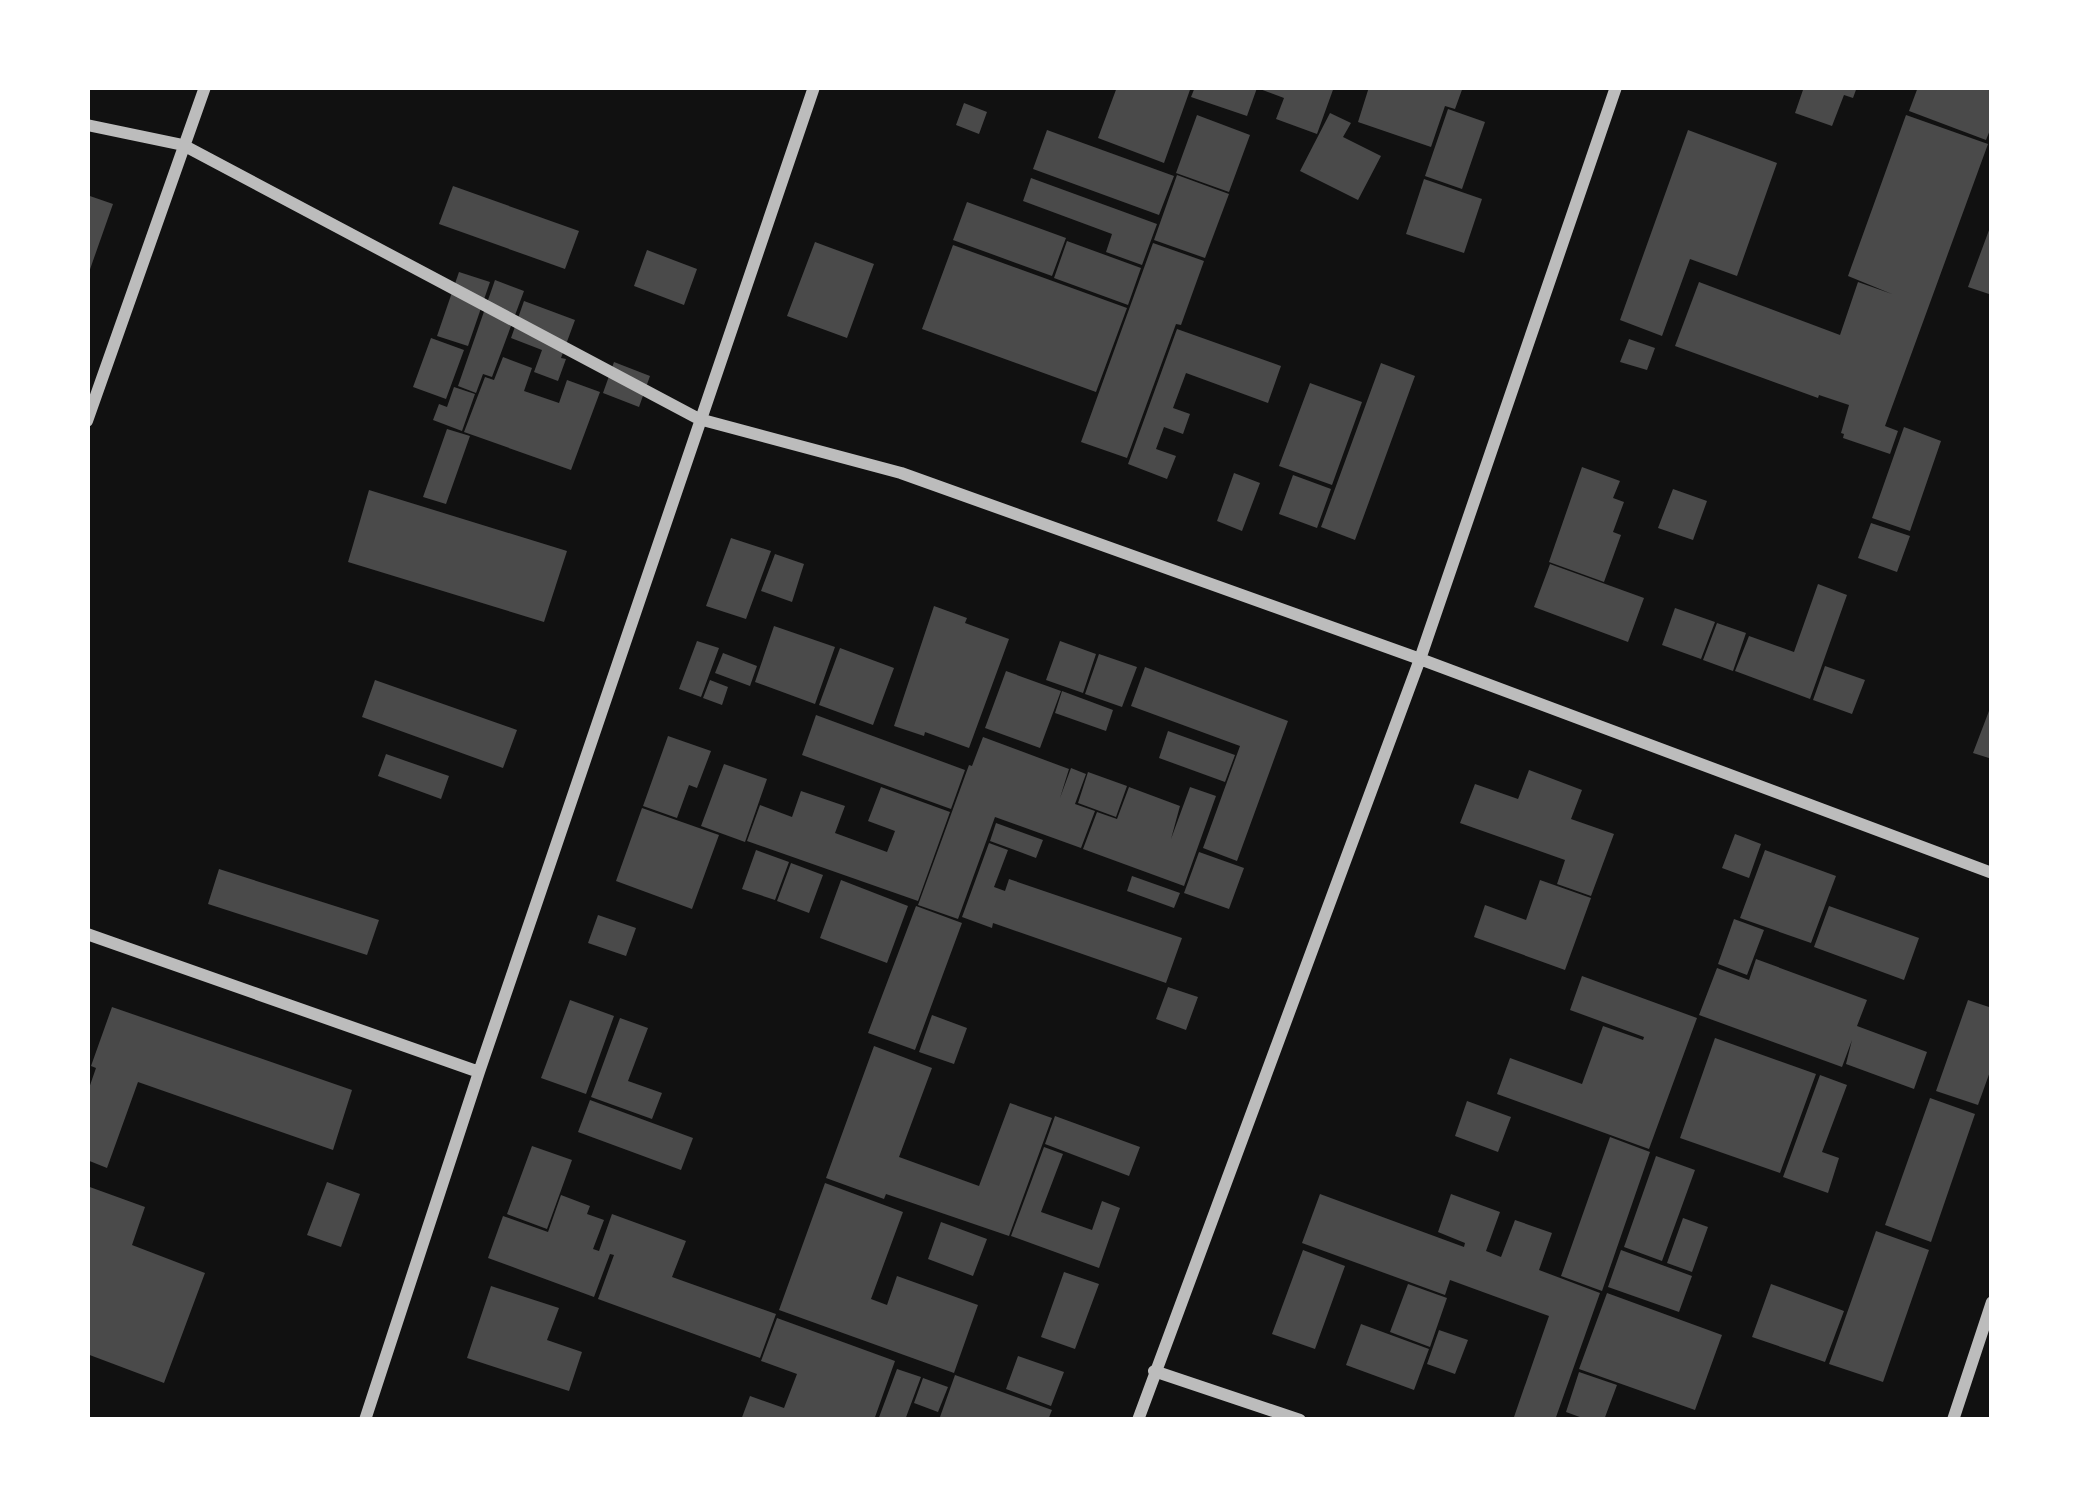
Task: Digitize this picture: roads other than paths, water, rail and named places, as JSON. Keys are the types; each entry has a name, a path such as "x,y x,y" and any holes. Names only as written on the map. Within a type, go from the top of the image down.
{"street":[{"path":"87,421 205,87"},
{"path":"365,1420 814,87"},
{"path":"1138,1420 1420,659 1616,87"},
{"path":"87,125 183,145 699,419 901,472 1992,873"},
{"path":"87,934 479,1072"},
{"path":"1953,1420 1992,1302"},
{"path":"1154,1371 1300,1420"}]}
